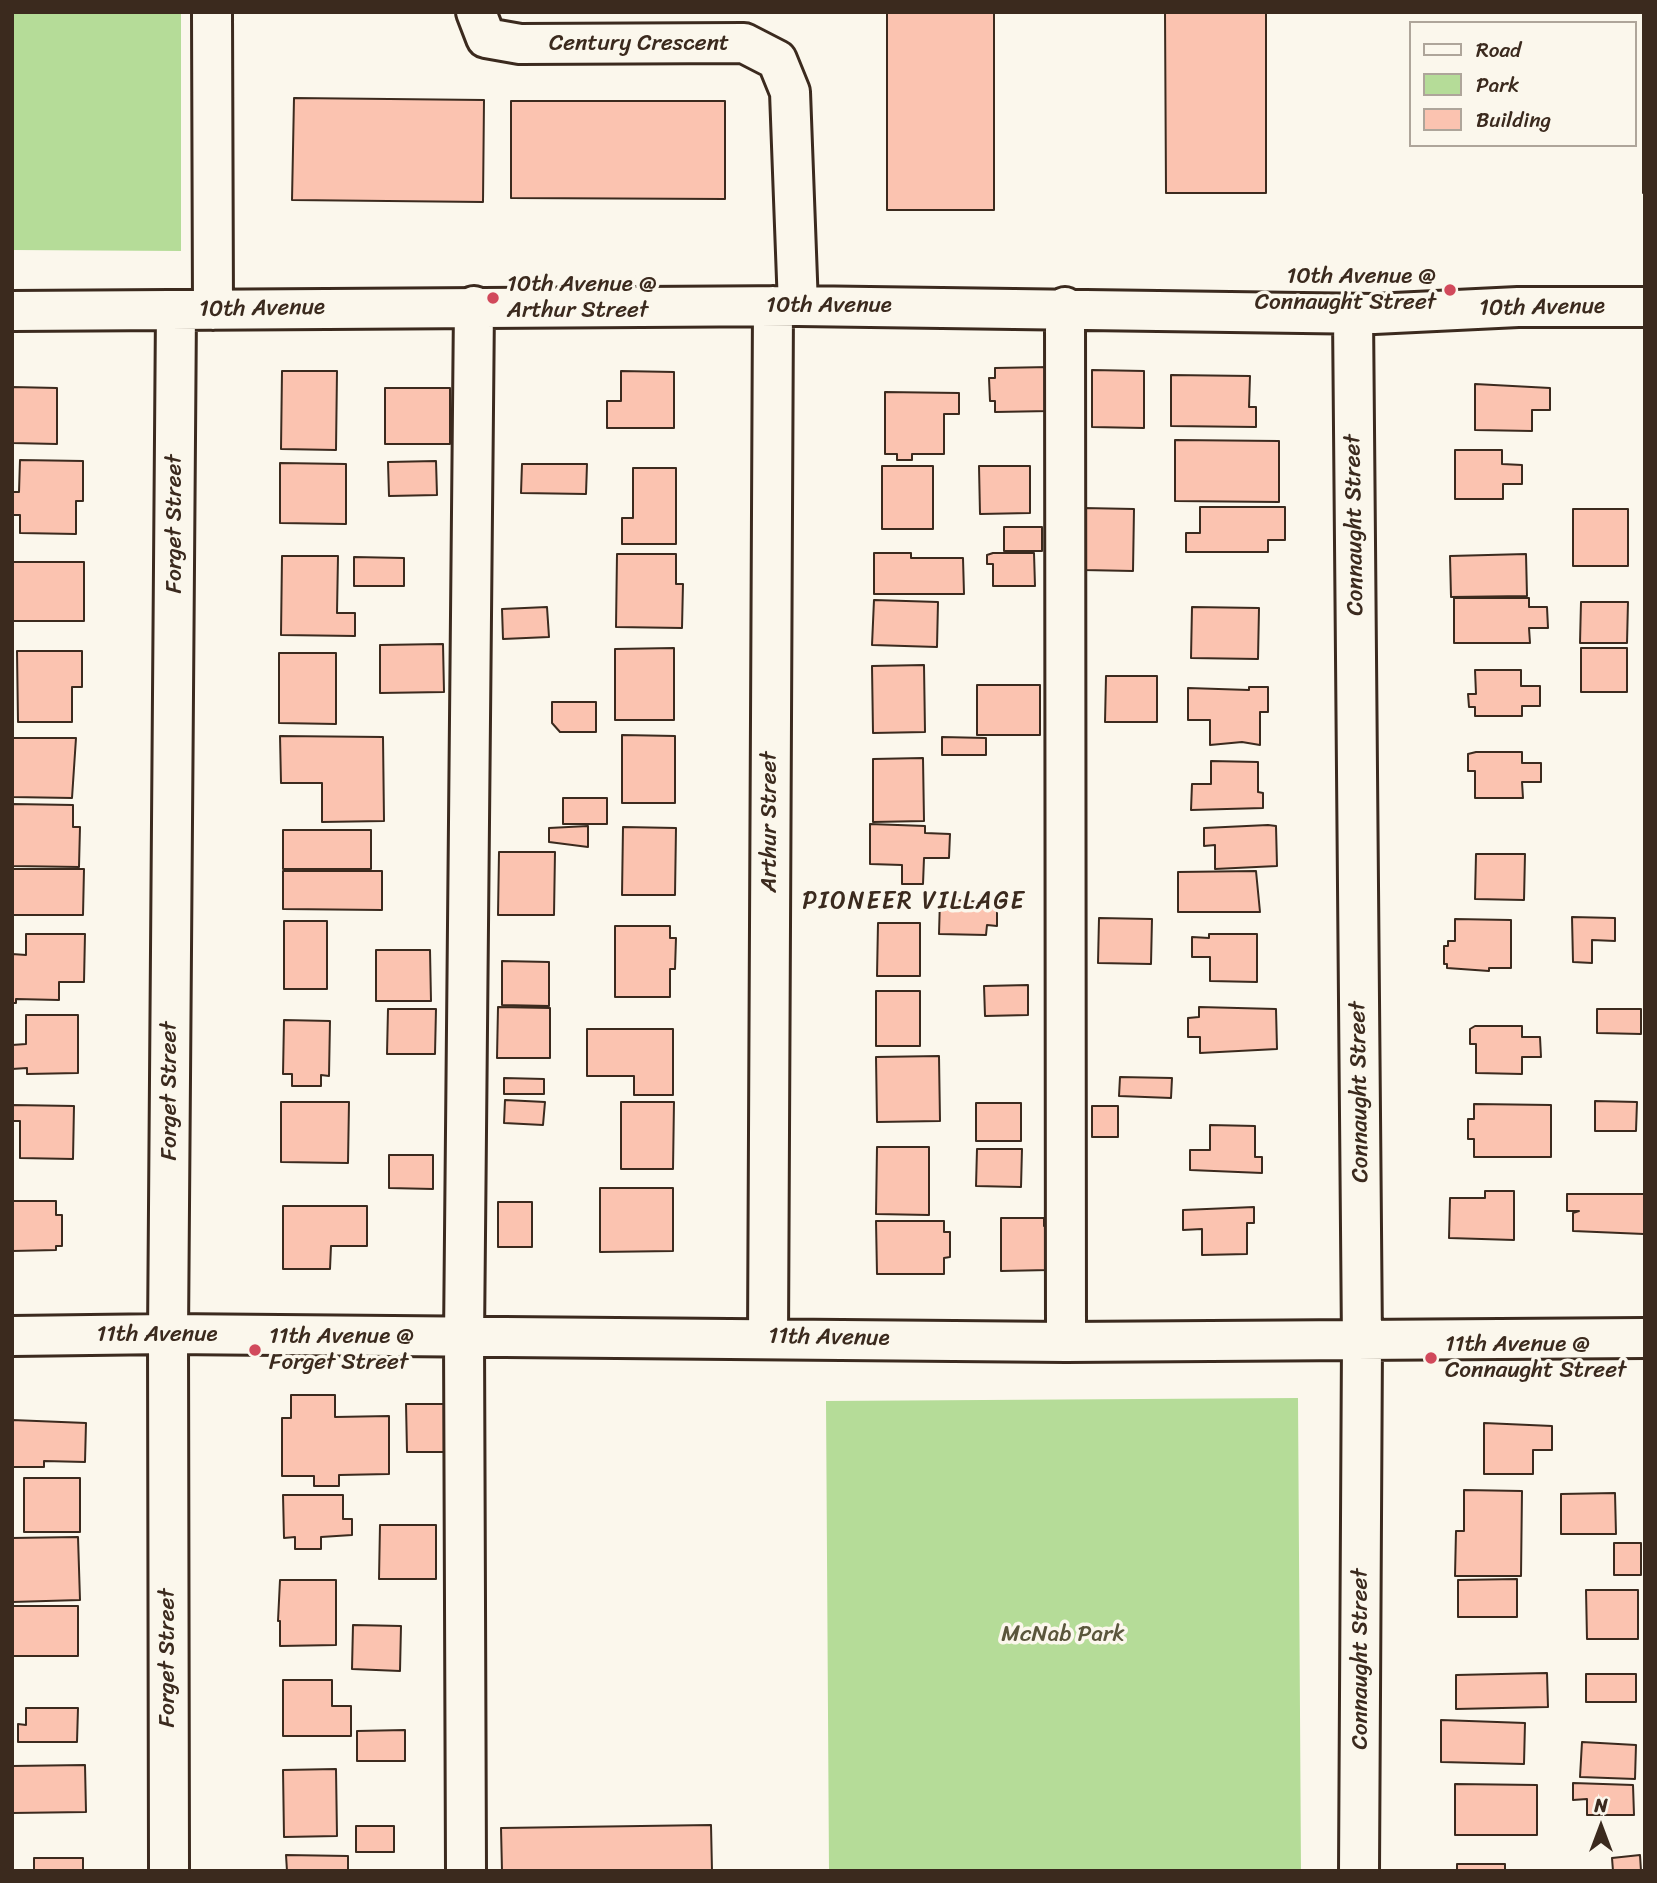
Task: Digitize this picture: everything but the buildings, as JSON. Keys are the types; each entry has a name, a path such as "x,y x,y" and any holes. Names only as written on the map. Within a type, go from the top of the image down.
{"street":[{"name":"Forget Street","path":"169,1871 168,1334 195,310 212,12"},
{"name":"Century Crescent","path":"476,12 486,38 520,44 744,43 777,60 790,92 785,306"},
{"name":"10th Avenue","path":"12,312 474,306 785,306 1065,307 1353,314 1518,307 1645,307"},
{"path":"466,1871 464,1337 474,306"},
{"name":"Arthur Street","path":"768,1338 785,306"},
{"path":"1065,307 1066,1342"},
{"name":"Connaught Street","path":"1353,314 1362,1342 1359,1871"},
{"name":"11th Avenue","path":"12,1336 168,1334 1066,1342 1645,1338"}],"green space":[{"path":"12,12 181,12 181,251 12,250"},
{"name":"McNab Park","path":"1298,1398 1301,1871 829,1871 826,1401"}],"place":[{"name":"10th Avenue @ Connaught Street","path":"1450,290"},
{"name":"10th Avenue @ Arthur Street","path":"493,298"},
{"name":"11th Avenue @ Forget Street","path":"255,1350"},
{"name":"11th Avenue @ Connaught Street","path":"1431,1358"}],"district":[{"name":"PIONEER VILLAGE","path":"914,902"}]}
